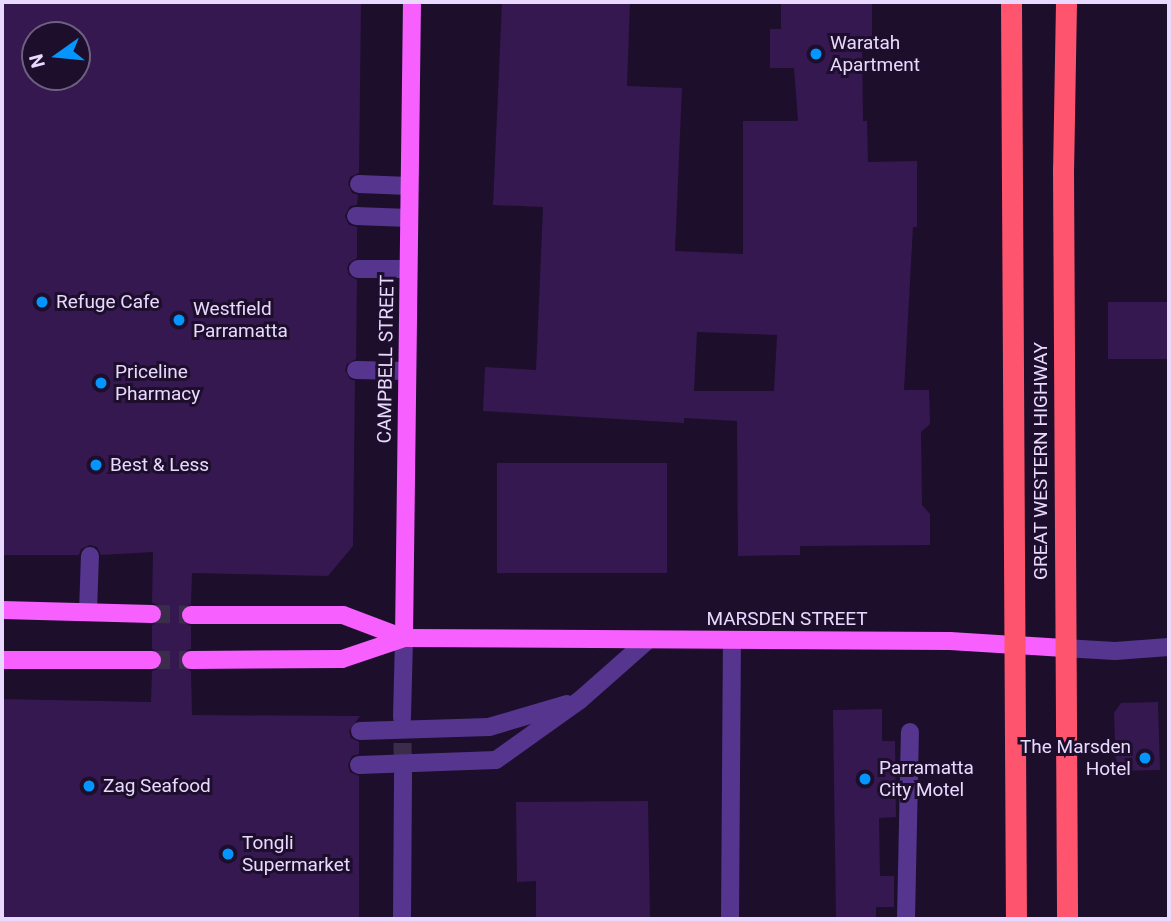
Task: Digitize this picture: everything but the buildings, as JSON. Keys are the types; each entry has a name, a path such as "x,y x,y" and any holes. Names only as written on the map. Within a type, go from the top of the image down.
{"highway":[{"name":"GREAT WESTERN HIGHWAY","path":"1011,2 1016,919"},
{"name":"GREAT WESTERN HIGHWAY","path":"1066,2 1064,648 1067,919"}],"main road":[{"name":"CAMPBELL STREET","path":"404,638 412,2"},
{"path":"2,610 152,614"},
{"name":"MARSDEN STREET","path":"191,615 343,615 404,638"},
{"name":"MARSDEN STREET","path":"191,660 342,659 404,638 950,640 1064,648"},
{"path":"2,660 152,660"}],"street":[{"path":"359,184 409,186"},
{"path":"356,216 409,218"},
{"path":"358,269 408,269"},
{"path":"356,370 406,372"},
{"path":"88,612 90,556"},
{"name":"CAMPBELL STREET","path":"402,716 404,638"},
{"path":"359,765 496,760 580,700 648,640"},
{"path":"730,919 732,640"},
{"name":"MARSDEN STREET","path":"1064,648 1115,650 1169,647"},
{"path":"359,732 489,727 580,700"},
{"path":"906,919 910,732"},
{"path":"402,919 403,775"}],"tunnel":[{"path":"152,614 191,615"},
{"path":"152,660 191,660"},
{"path":"402,716 403,775"}],"place":[{"name":"Waratah Apartment","path":"816,54"},
{"name":"Refuge Cafe","path":"42,302"},
{"name":"Westfield Parramatta","path":"179,320"},
{"name":"Priceline Pharmacy","path":"101,383"},
{"name":"Best & Less","path":"96,465"},
{"name":"The Marsden Hotel","path":"1145,758"},
{"name":"Parramatta City Motel","path":"865,779"},
{"name":"Zag Seafood","path":"89,786"},
{"name":"Tongli Supermarket","path":"228,854"}]}
